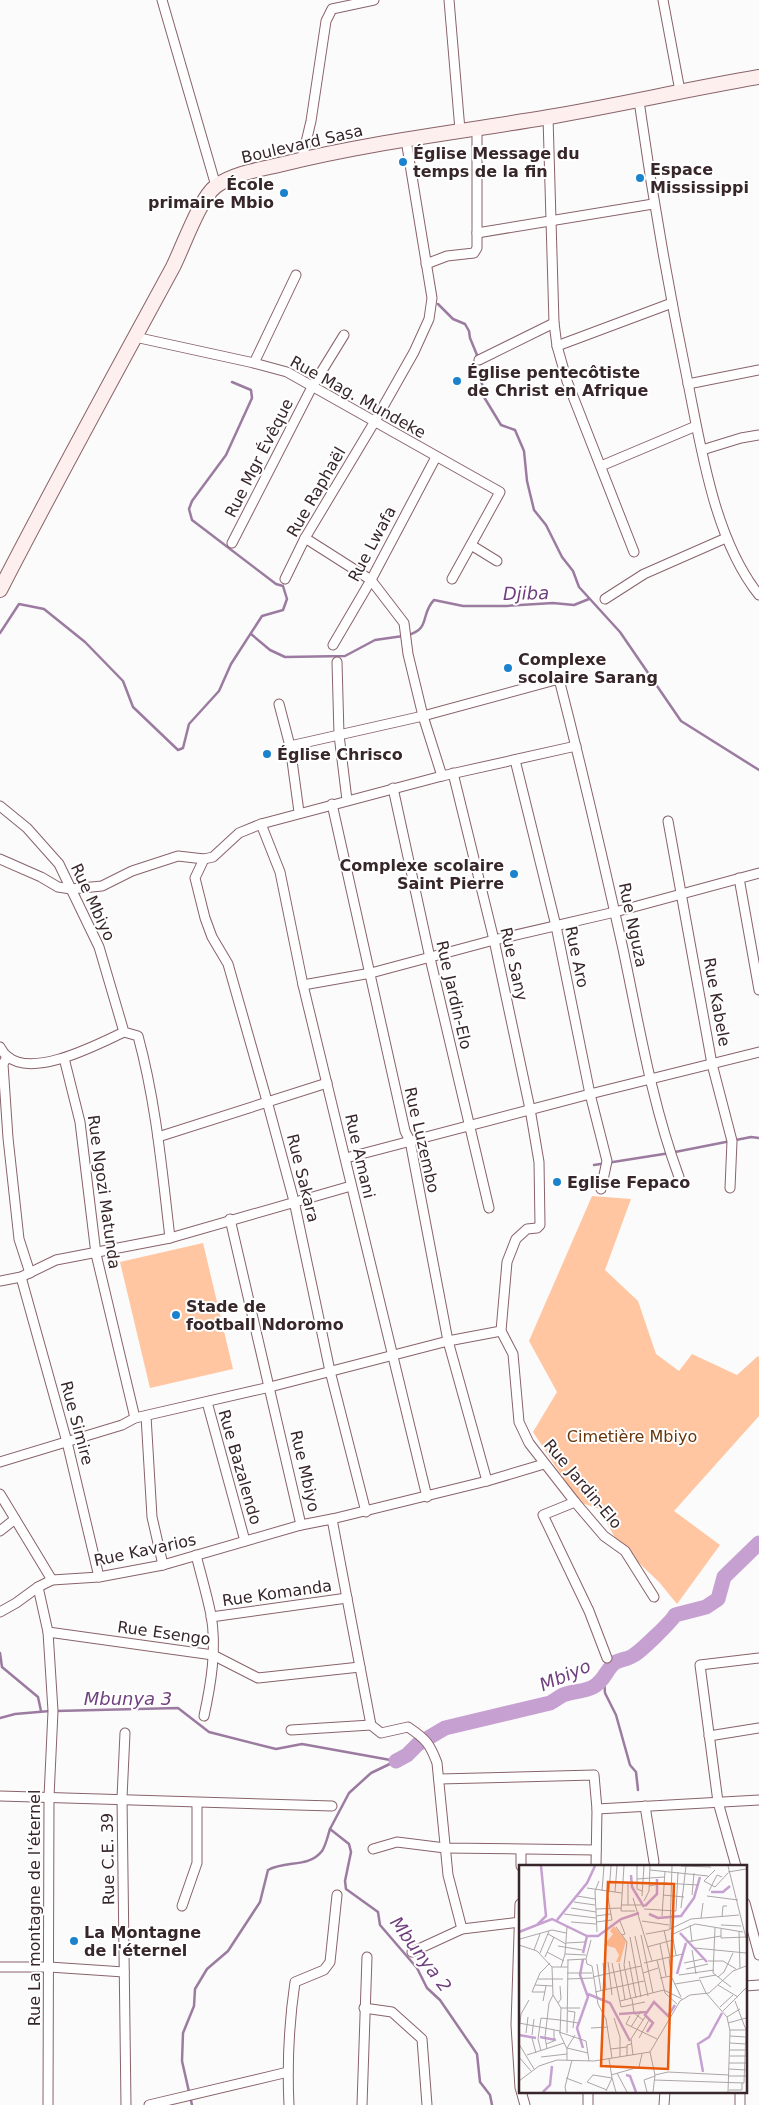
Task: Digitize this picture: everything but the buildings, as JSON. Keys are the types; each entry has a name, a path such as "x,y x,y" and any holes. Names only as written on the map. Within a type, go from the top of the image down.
{"street":[{"path":"0,590 135,338 207,196 216,186 162,0"},
{"path":"302,159 311,121 326,21 332,9 374,0"},
{"path":"449,0 460,130"},
{"path":"663,0 680,91"},
{"name":"Boulevard Sasa","path":"216,186 243,174 302,159 460,130 639,101 680,91 759,77"},
{"path":"639,101 653,204 696,426 726,538 747,580 759,595"},
{"path":"548,117 554,323 557,346 567,381 634,552"},
{"path":"426,264 446,256 474,253 477,248 477,128"},
{"name":"Rue Raphaël","path":"285,579 306,538 414,352 429,319 432,298 406,140"},
{"path":"477,233 653,204"},
{"path":"254,363 296,275"},
{"path":"557,346 672,303"},
{"path":"479,360 554,323"},
{"name":"Rue Mgr Évêque","path":"232,543 312,387 344,335"},
{"name":"Rue Mag. Mundeke","path":"135,338 254,363 287,372 500,492 471,544"},
{"path":"688,384 759,370"},
{"path":"600,466 696,426"},
{"path":"702,450 759,434"},
{"name":"Rue Lwafa","path":"333,644 371,580 436,457"},
{"path":"306,538 371,580 404,623 408,654 423,716 442,776"},
{"path":"606,599 644,574 726,538"},
{"path":"452,579 471,544 497,561"},
{"path":"337,662 340,735 347,800"},
{"name":"Rue Nguza","path":"423,716 559,679 615,912 650,1079 678,1177"},
{"path":"280,704 290,746 300,812"},
{"path":"290,746 423,716"},
{"path":"0,860 58,886 71,889 102,886 132,872 178,856 204,859 213,857 239,833 300,812 453,773 576,746"},
{"name":"Rue Aro","path":"515,760 556,926 590,1094 607,1165 601,1188"},
{"name":"Rue Sany","path":"453,773 494,940 530,1109 539,1162 540,1225 537,1228 527,1230 516,1239 508,1262 501,1331"},
{"name":"Rue Jardin-Elo","path":"394,788 430,958 489,1208"},
{"name":"Rue Luzembo","path":"332,804 405,1131 410,1141 448,1341 487,1481"},
{"name":"Rue Mbiyo","path":"0,806 27,828 59,864 99,947 124,1032"},
{"name":"Rue Kabele","path":"668,821 712,1064 732,1141 730,1188"},
{"name":"Rue Amani","path":"261,824 280,872 303,985 427,1497"},
{"name":"Rue Sakara","path":"204,859 196,878 205,918 212,937 228,964 267,1101 294,1201 330,1371 366,1512"},
{"path":"303,985 371,973 494,940 615,912 759,873"},
{"path":"739,878 759,990"},
{"path":"0,1047 7,1057 22,1063 39,1063 64,1058 124,1032 138,1036 146,1064 158,1137 170,1238"},
{"path":"346,1158 530,1109 759,1052"},
{"path":"7,1057 3,1064 8,1138 19,1239 30,1273"},
{"name":"Rue Ngozi Matunda","path":"64,1058 80,1122 96,1254 135,1418"},
{"path":"158,1137 327,1083"},
{"path":"0,1281 21,1277 56,1260 96,1254 170,1238 294,1201 352,1186"},
{"name":"Rue Mbiyo","path":"230,1220 301,1525 332,1520 371,1726"},
{"name":"Rue Simire","path":"21,1277 67,1442 99,1577"},
{"path":"0,1462 122,1425 135,1418 270,1387 391,1354 501,1331"},
{"name":"Rue Jardin-Elo","path":"501,1331 513,1354 519,1422 529,1444 604,1536 625,1551 654,1597"},
{"name":"Rue Bazalendo","path":"206,1402 245,1541"},
{"path":"146,1416 152,1517 162,1565"},
{"path":"332,1520 427,1497 544,1464"},
{"path":"0,1494 52,1580"},
{"path":"575,1502 544,1515 589,1611 606,1658"},
{"path":"0,1530 15,1519"},
{"name":"Rue Kavarios","path":"0,1612 52,1580 99,1577 162,1565 301,1525"},
{"path":"196,1555 212,1617 213,1655 209,1694 204,1716"},
{"name":"Rue La montagne de l'éternel","path":"38,1587 48,1632 53,1711 49,1796 48,2105"},
{"name":"Rue Komanda","path":"212,1617 347,1598"},
{"name":"Rue Esengo","path":"48,1632 213,1655 258,1678 360,1667"},
{"path":"736,1865 718,1802 700,1665 759,1658"},
{"path":"291,1730 371,1726 381,1733 408,1728 424,1737 431,1746 437,1763 448,1875 462,1929"},
{"path":"709,1736 759,1728"},
{"name":"Rue C.E. 39","path":"125,1733 122,1798 126,2105"},
{"path":"440,1779 594,1775 598,1809 596,1865"},
{"path":"0,1796 122,1798 197,1803 332,1806"},
{"path":"598,1809 759,1800"},
{"path":"182,1906 197,1862 197,1803"},
{"path":"645,1806 654,1862"},
{"path":"373,1849 397,1842 445,1848 596,1850"},
{"path":"521,1850 521,1865"},
{"path":"289,2105 290,2018 295,1982 324,1970 330,1962 336,1895"},
{"path":"746,1904 755,1924 759,1955"},
{"path":"412,1952 462,1929 519,1922"},
{"path":"362,2105 367,1957"},
{"path":"0,1967 49,1967 124,1972"},
{"path":"519,1974 519,2047"},
{"path":"746,1986 759,1985"},
{"path":"364,2008 392,2012 422,2039 427,2105"},
{"path":"149,2105 288,2072"},
{"path":"522,2092 525,2105"},
{"path":"588,2092 588,2105"},
{"path":"664,2105 665,2092"},
{"path":"740,2092 740,2105"}],"green space":[{"name":"Cimetière Mbiyo","path":"592,1196 631,1199 605,1270 638,1301 656,1354 679,1371 692,1354 737,1375 759,1357 759,1416 674,1511 720,1545 677,1604 659,1582 618,1543 599,1509 579,1502 533,1432 557,1392 529,1341"},
{"name":"Stade de football Ndoromo","path":"203,1243 233,1369 150,1388 120,1262"}],"waterway":[{"path":"438,304 453,319 465,324 469,331 477,355 474,364 484,389 484,397 501,425 515,430 524,451 527,481 534,510 546,525 562,557 573,571 579,587 620,632 681,721 759,770"},
{"path":"0,633 19,604 44,609 85,642 123,681 133,707 178,750 183,748 189,724 219,691 231,664 262,616 283,610 287,599 283,586 276,584 192,520 189,509 192,501 226,455 252,398 251,390 232,382"},
{"name":"Djiba","path":"408,635 420,629 423,625 427,611 434,600 463,606 506,606 553,603 574,605 589,599"},
{"name":"Djiba","path":"251,634 270,650 285,657 345,656 375,640 403,636"},
{"path":"594,1165 670,1153 751,1137 759,1138"},
{"name":"Mbiyo","path":"396,1761 407,1755 418,1744 445,1728 550,1703 563,1695 593,1687 613,1664 638,1652 675,1615 706,1607 718,1599 724,1577 759,1543"},
{"path":"0,1653 2,1667 38,1697 41,1711"},
{"path":"604,1679 605,1693 616,1715 630,1765 636,1772 638,1790"},
{"name":"Mbunya 3","path":"56,1711 178,1708 209,1732 276,1749 302,1744 396,1761"},
{"name":"Mbunya 3","path":"0,1718 15,1714 50,1711"},
{"name":"Mbunya 2","path":"396,1761 371,1773 349,1793 330,1829 349,1844 351,1852 345,1881 346,1889 378,1912 380,1925 417,1968 427,1988 440,2000 477,2054 480,2082 490,2095 492,2105"},
{"name":"Mbunya 2","path":"192,2105 182,2061 183,2033 194,2006 195,1989 207,1969 228,1951 260,1902 268,1870 282,1865 311,1860 322,1851 330,1829"}],"place":[{"name":"Église Message du temps de la fin","path":"403,162"},
{"name":"Espace Mississippi","path":"640,178"},
{"name":"École primaire Mbio","path":"284,193"},
{"name":"Église pentecôtiste de Christ en Afrique","path":"457,381"},
{"name":"Complexe scolaire Sarang","path":"508,668"},
{"name":"Église Chrisco","path":"267,754"},
{"name":"Complexe scolaire Saint Pierre","path":"514,874"},
{"name":"Eglise Fepaco","path":"557,1182"},
{"name":"Stade de football Ndoromo","path":"176,1315"},
{"name":"La Montagne de l'éternel","path":"74,1941"}]}
